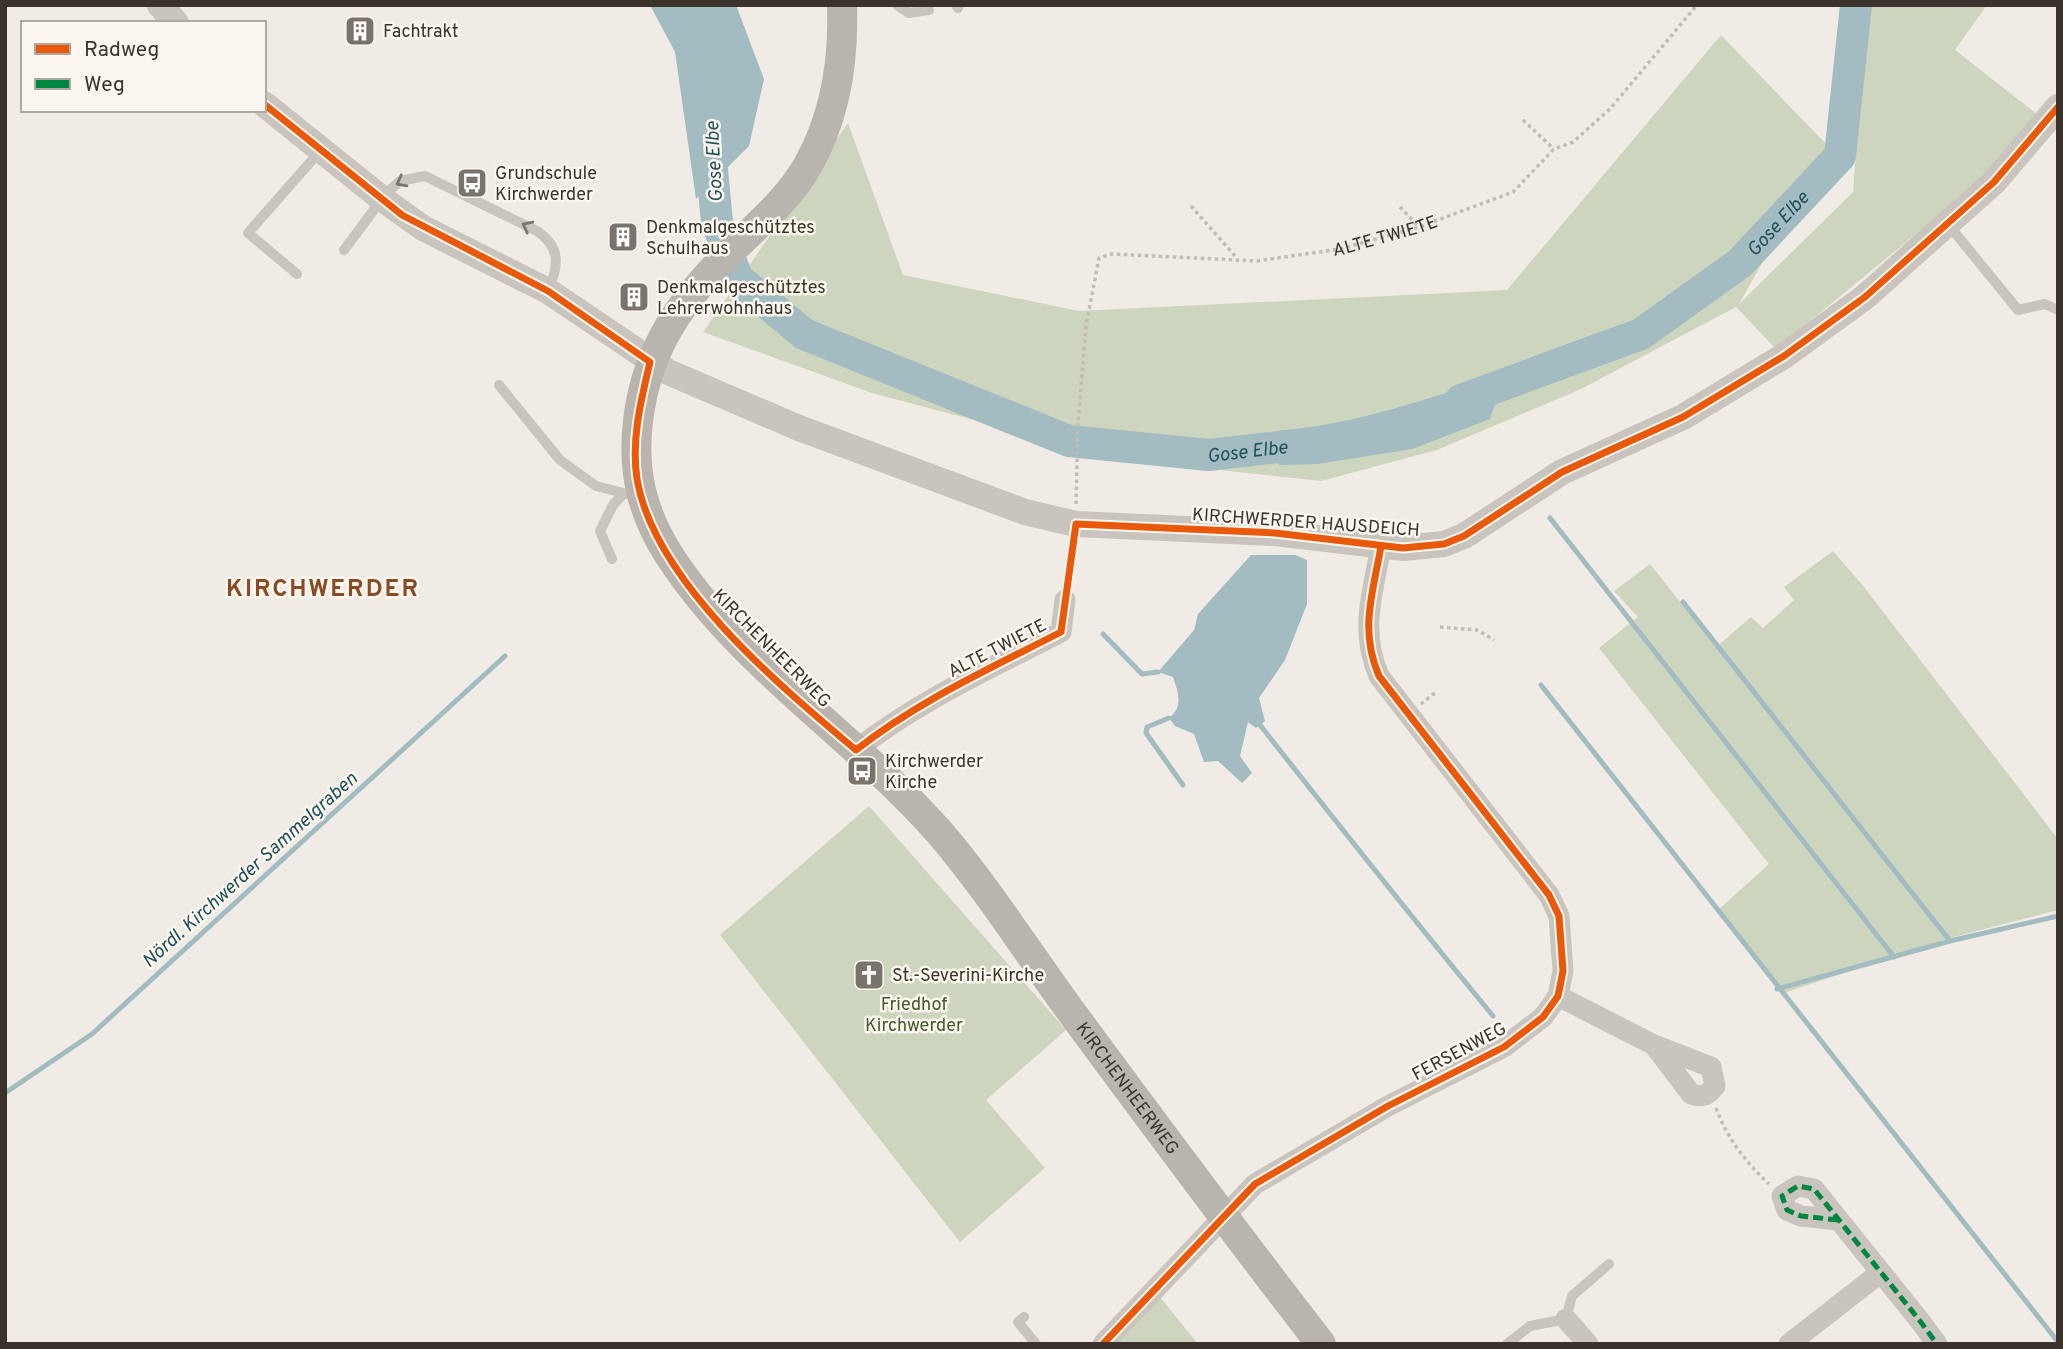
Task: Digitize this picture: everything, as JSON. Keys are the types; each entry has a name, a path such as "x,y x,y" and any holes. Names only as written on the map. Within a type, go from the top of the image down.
{"main road":[{"name":"KIRCHENHEERWEG","path":"842,5 839,69 833,104 807,167 771,215 718,265 673,320 650,362 637,440 637,476 633,496 666,552 721,624 775,679 856,750 941,835 1223,1217 1321,1344"}],"street":[{"path":"160,5 174,21"},
{"name":"KIRCHWERDER HAUSDEICH","path":"266,106 382,199 423,228 548,291 650,362 805,430 1025,512 1076,524 1275,533 1381,546 1424,548 1464,536 1562,472 1710,402 1784,356 1865,297 1994,182 2058,107"},
{"path":"1381,546 1366,631 1370,655 1379,676 1549,895 1559,916 1563,942 1563,971 1558,996 1654,1045 1711,1068 1716,1086 1709,1094 1691,1094 1654,1045"},
{"name":"ALTE TWIETE","path":"856,750 884,728 943,694 1061,632 1065,600"},
{"name":"FERSENWEG","path":"1103,1344 1255,1184 1524,1034 1558,996"},
{"path":"1782,1196 1798,1186 1814,1189 1937,1344"},
{"path":"1789,1344 1881,1273"},
{"path":"1566,1319 1588,1344"}],"lane":[{"path":"897,5 909,13 929,10"},
{"path":"297,274 248,233 321,150"},
{"path":"344,250 382,199 400,181 425,176 546,237 555,250 557,267 548,291"},
{"path":"1947,223 2018,310 2045,304 2058,310"},
{"path":"499,385 560,460 596,486 633,496"},
{"path":"612,559 600,531 613,505 633,496"},
{"path":"1507,1344 1530,1326 1566,1319 1572,1296 1609,1264"},
{"path":"1024,1317 1018,1322 1036,1344"}],"path":[{"path":"1523,120 1554,149"},
{"path":"1191,206 1237,258"},
{"path":"1399,207 1419,227"},
{"path":"1440,626 1477,630 1494,640"},
{"path":"1709,1094 1724,1129 1742,1158 1782,1196"}],"green space":[{"path":"1867,5 1987,5 1955,50 2037,114 1983,179 1776,349 1736,307 1581,389 1437,450 1321,481 1120,459 872,393 703,332 848,123 903,275 1079,311 1507,290 1721,35 1828,146 1739,304 1853,192"},
{"path":"1833,551 1864,587 2058,839 2058,910 1946,939 1781,994 1718,910 1769,864 1599,648 1638,617 1614,591 1650,564 1716,647 1751,617 1763,628 1794,600 1784,587"},
{"name":"Friedhof Kirchwerder","path":"869,806 1066,1030 986,1100 1045,1168 960,1242 720,935"},
{"path":"1156,1292 1198,1344 1113,1344"}],"water":[{"path":"650,5 736,5 764,79 749,146 696,199 675,52"},
{"path":"1506,374 1490,419 1412,449 1318,464 1279,465 1277,431 1336,423 1421,401"},
{"path":"1251,555 1296,555 1307,560 1307,604 1285,660 1259,698 1265,721 1256,728 1248,722 1240,756 1252,773 1242,783 1218,761 1204,762 1194,734 1175,726 1169,718 1178,704 1175,683 1173,677 1158,672 1194,630 1198,614"}],"waterway":[{"name":"Gose Elbe","path":"1461,400 1641,334 1740,263 1840,156 1856,5"},
{"name":"Gose Elbe","path":"709,139 717,222 737,278 804,334 1069,441 1209,455 1322,442"},
{"path":"1550,518 1894,957"},
{"path":"1683,602 1950,941"},
{"path":"1103,634 1142,674 1158,672"},
{"name":"Nördl. Kirchwerder Sammelgraben","path":"5,1093 92,1034 505,656"},
{"path":"1541,685 2058,1342"},
{"path":"1169,718 1147,727 1146,733 1183,785"},
{"path":"1260,725 1493,1016"},
{"path":"1777,989 1950,941 2058,916"}],"marked path":[{"path":"1838,1220 1801,1216 1787,1210 1782,1196 1798,1186 1814,1189 1937,1344"}],"cycle path":[{"path":"266,106 402,215 548,291 650,362 638,420 635,464 648,517 668,555 694,593 724,629 792,695 856,750 930,701 1061,632 1076,524 1275,533 1403,548 1444,544 1464,536 1562,472 1683,417 1784,356 1865,297 1994,182 2058,107"},
{"path":"1103,1344 1255,1184 1388,1106 1504,1047 1543,1017 1558,996 1563,971 1559,916 1549,895 1379,676 1373,659 1369,627 1381,546"}],"place":[{"name":"Fachtrakt","path":"360,31"},
{"name":"Grundschule Kirchwerder","path":"472,183"},
{"name":"Denkmalgeschütztes Schulhaus","path":"623,237"},
{"name":"Denkmalgeschütztes Lehrerwohnhaus","path":"634,297"},
{"name":"Kirchwerder Kirche","path":"862,771"},
{"name":"St.-Severini-Kirche","path":"869,975"}],"district":[{"name":"KIRCHWERDER","path":"323,588"}]}
